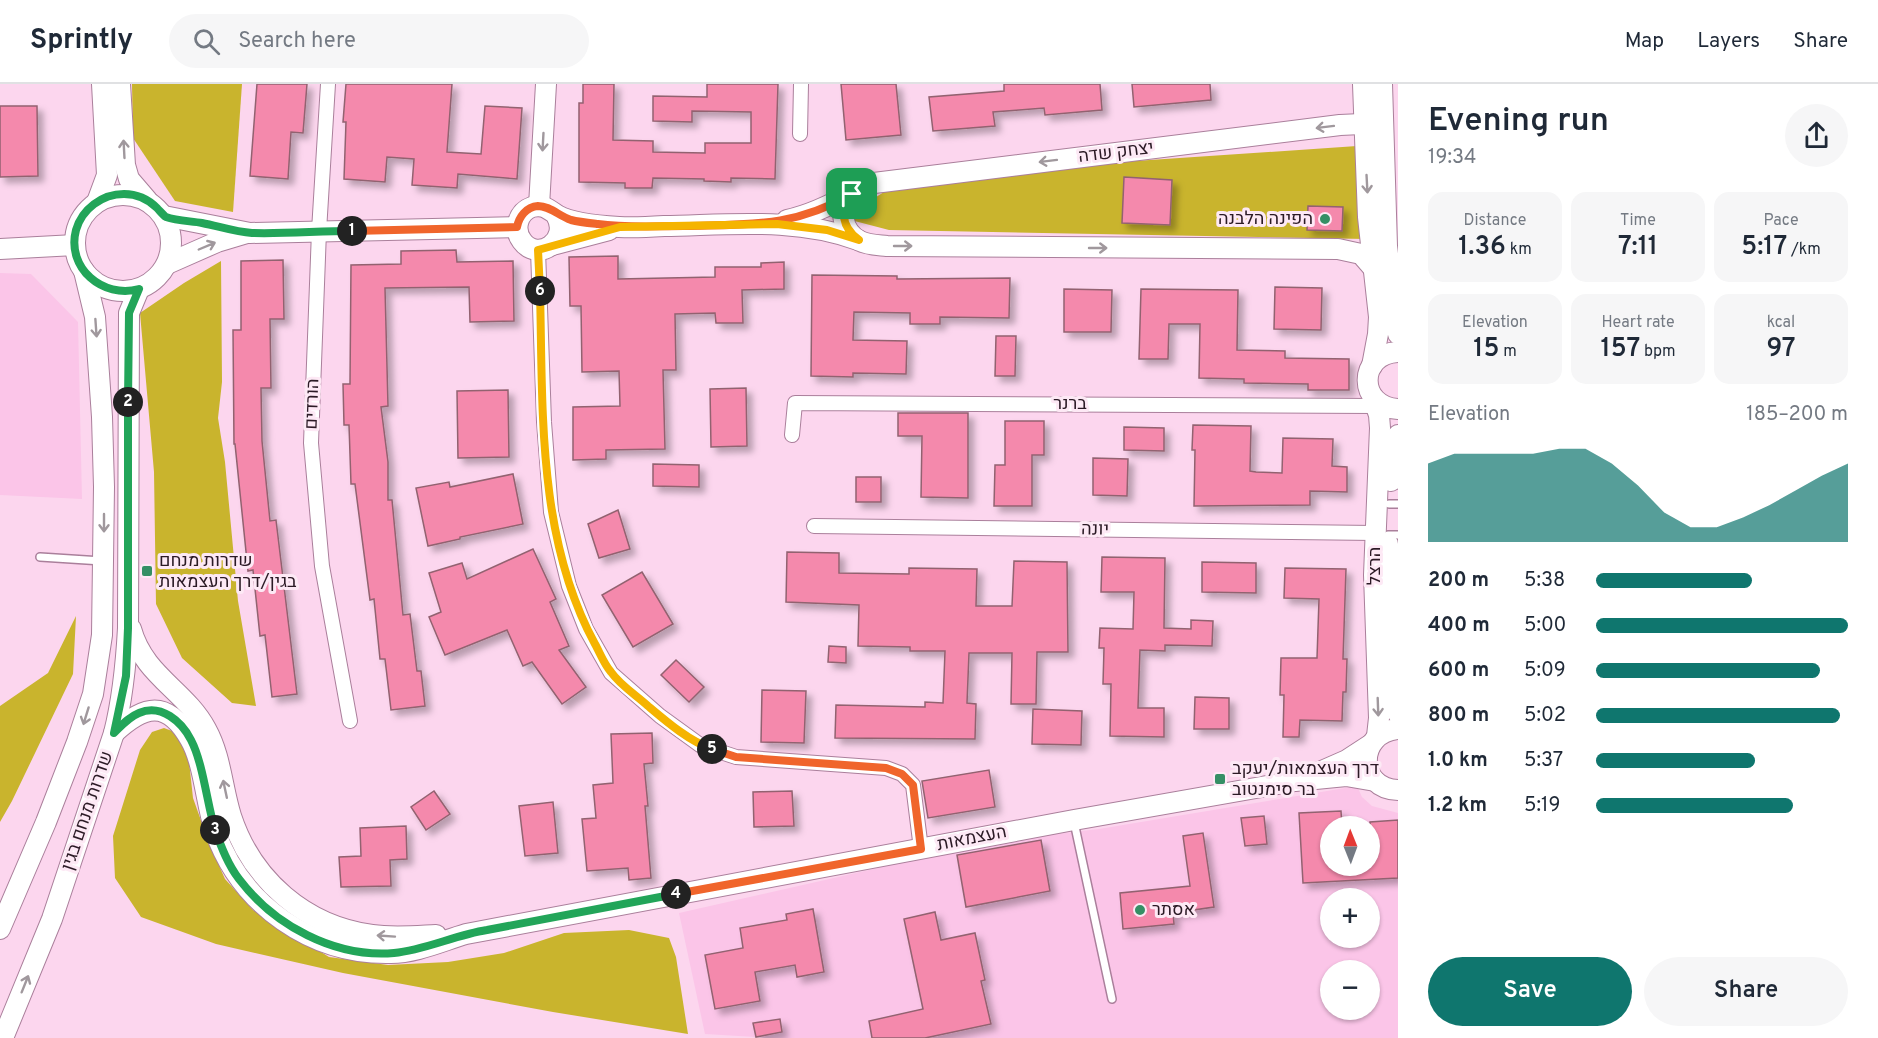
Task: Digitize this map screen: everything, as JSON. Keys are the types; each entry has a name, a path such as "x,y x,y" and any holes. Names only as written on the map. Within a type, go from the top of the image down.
{"street":[{"path":"97,202 107,175 102,84"},
{"path":"120,84 125,165 129,179 164,216 172,240 171,256 158,277 139,289 117,291 101,286 84,271 76,254 75,237 80,220 97,202 105,198 123,194 147,200"},
{"name":"הורדים","path":"328,84 319,231 311,443 322,566 350,721"},
{"path":"546,84 548,210 561,227 560,234 545,247 526,245 518,234 518,221 527,210 548,210"},
{"path":"800,134 801,84"},
{"path":"1363,84 1374,123 1398,334"},
{"path":"1372,366 1379,316 1368,217 1374,123 1382,84"},
{"name":"יצחק שדה","path":"770,224 799,218 832,205 874,183 1374,123"},
{"path":"852,194 846,201 843,212 844,224 849,233 859,240"},
{"name":"יצחק שדה","path":"548,210 571,220 620,227 770,224 818,228 869,244 887,246 1338,249 1361,254 1374,269"},
{"path":"164,216 250,233 517,227"},
{"name":"יצחק שדה","path":"545,247 620,227"},
{"path":"167,264 217,242 250,233"},
{"path":"0,249 75,245"},
{"path":"545,247 544,422 551,512 569,586 586,629 611,673 660,716 700,745 736,757 886,768 902,774 913,785 921,849"},
{"name":"שדרות מנחם בגין","path":"0,929 63,779 93,694 102,635 104,561 102,428 95,317 84,271"},
{"name":"שדרות מנחם בגין","path":"3,1038 52,919 114,733 126,676 129,313 139,289"},
{"path":"1372,366 1381,356 1398,352"},
{"name":"הרצל","path":"1372,366 1367,380 1368,389 1379,415 1387,534 1392,686 1393,701 1398,714"},
{"path":"1374,402 1389,409 1398,410"},
{"name":"ברנר","path":"792,435 795,403 1374,402"},
{"name":"הרצל","path":"1375,781 1366,762 1379,718 1374,575 1394,504 1393,459 1398,435"},
{"name":"יונה","path":"814,526 1387,534"},
{"path":"128,619 138,649 146,662 193,711 205,727 219,762 231,816 240,838 256,867 276,891 313,916 352,932 397,937 466,933"},
{"name":"העצמאות","path":"114,733 128,719 148,710 159,710 182,726 194,747 209,810 226,858 238,877 273,914 296,929 319,941 341,948 366,952 409,951 466,933 1295,781 1346,776 1375,781 1386,788 1398,790"},
{"name":"העצמאות","path":"1295,781 1347,760 1388,730 1398,729"}],"lane":[{"path":"40,557 104,561"},
{"path":"1074,820 1112,999"}],"shaded area":[{"path":"132,84 242,84 233,212 175,201 133,138"},
{"path":"1357,146 1366,239 889,230 843,218 895,185 1076,165"},
{"path":"221,261 222,382 218,418 225,462 238,601 256,706 232,703 182,658 156,604 154,472 140,313"},
{"path":"0,273 31,274 78,322 82,499 0,495"},
{"path":"76,616 73,674 0,822 0,706 48,673"},
{"path":"164,728 180,734 188,752 193,798 225,879 253,910 329,957 388,965 448,962 504,953 564,933 629,930 669,938 676,957 688,1034 553,1012 343,973 216,944 141,917 115,878 113,836 140,750 152,732"},
{"path":"1357,786 1362,797 1372,806 1398,813 1398,1038 771,1038 705,1034 679,913 944,853 1048,835 1099,829"}],"building":[{"path":"257,84 307,84 303,133 291,132 288,179 250,176"},
{"path":"346,84 452,84 447,152 481,154 485,106 522,108 517,179 458,174 457,188 412,185 414,159 387,157 385,182 344,179 346,122 343,122"},
{"path":"583,84 614,84 613,140 653,141 653,152 705,153 705,143 751,143 751,112 692,111 692,122 653,121 653,96 707,97 707,84 778,84 775,179 731,178 731,182 653,178 652,188 625,188 625,183 579,182 579,103 583,103"},
{"path":"841,84 896,84 901,135 846,140"},
{"path":"1004,84 1100,84 1102,110 1045,115 1044,108 993,112 995,126 933,131 929,97 1004,91"},
{"path":"1132,84 1210,84 1211,100 1134,107"},
{"path":"0,106 37,106 38,176 0,177"},
{"path":"1124,177 1172,180 1170,225 1122,223"},
{"name":"הפינה הלבנה","path":"1308,206 1343,207 1342,231 1307,230"},
{"path":"456,250 457,262 513,261 514,321 470,322 469,287 385,288 388,406 381,407 388,462 388,500 392,500 403,615 410,614 417,671 421,671 425,706 391,710 385,659 380,659 374,599 370,600 355,484 351,484 349,425 344,425 343,384 350,384 351,265 401,264 401,251"},
{"path":"618,256 618,279 715,277 715,267 761,267 761,263 784,262 784,289 742,290 743,323 716,323 715,313 675,314 676,370 663,370 665,449 606,450 606,459 573,460 573,407 620,406 619,371 582,372 581,306 570,306 569,257"},
{"path":"283,260 284,319 270,319 271,388 261,388 262,441 270,521 276,520 297,694 272,697 265,635 260,636 253,570 248,571 234,444 233,330 241,330 241,261"},
{"path":"812,275 897,276 897,279 1010,278 1009,318 940,317 940,324 910,324 910,313 854,312 853,340 907,341 906,374 853,373 853,377 811,376"},
{"path":"1275,287 1322,288 1321,330 1274,329"},
{"path":"1064,289 1112,290 1111,332 1064,332"},
{"path":"1141,289 1238,290 1237,350 1285,351 1285,358 1349,359 1349,390 1308,390 1308,384 1244,383 1244,379 1199,378 1200,324 1169,324 1168,359 1139,359"},
{"path":"996,336 1016,336 1015,376 995,376"},
{"path":"746,388 747,446 711,447 710,389"},
{"path":"508,390 509,457 458,458 457,391"},
{"path":"898,413 968,413 968,498 921,497 922,436 898,436"},
{"path":"1005,421 1044,421 1044,455 1032,455 1032,506 994,506 995,465 1005,465"},
{"path":"1193,425 1251,426 1250,471 1256,472 1282,473 1283,438 1333,439 1332,466 1347,467 1347,492 1310,491 1310,505 1194,506"},
{"path":"1124,427 1164,428 1164,451 1124,450"},
{"path":"1093,458 1128,459 1127,496 1093,495"},
{"path":"653,464 699,465 699,487 653,486"},
{"path":"513,474 523,524 428,546 416,488 449,482 450,487"},
{"path":"856,477 881,477 881,502 856,502"},
{"path":"618,510 630,549 599,558 588,524"},
{"path":"533,549 556,599 550,602 569,646 559,650 586,687 562,704 532,662 523,666 507,630 445,655 429,617 441,612 429,573 462,563 467,579"},
{"path":"787,552 839,553 839,573 909,574 909,568 977,569 976,606 1012,606 1014,561 1067,562 1068,652 1037,652 1036,704 1011,704 1012,653 969,653 967,703 976,704 975,739 835,738 836,705 925,707 925,702 943,703 945,651 910,651 910,647 858,646 859,605 786,602"},
{"path":"1102,557 1165,558 1164,628 1191,629 1191,620 1213,621 1212,646 1165,645 1165,651 1140,650 1138,708 1164,708 1164,737 1110,736 1111,684 1103,684 1104,648 1099,648 1100,628 1133,629 1134,592 1101,592"},
{"path":"1202,562 1256,563 1256,593 1202,592"},
{"path":"1285,568 1346,569 1343,659 1347,659 1342,721 1300,720 1299,737 1283,737 1284,695 1280,695 1281,658 1317,658 1319,599 1284,598"},
{"path":"642,572 673,624 633,647 602,595"},
{"path":"829,646 846,647 846,663 828,662"},
{"path":"676,660 704,687 689,702 661,675"},
{"path":"762,690 806,691 804,743 761,742"},
{"path":"1195,697 1229,698 1229,729 1194,729"},
{"path":"1033,709 1082,711 1081,745 1032,744"},
{"path":"652,733 653,763 644,764 651,878 629,880 628,868 587,871 582,819 596,818 593,785 613,783 611,734"},
{"path":"989,770 995,807 928,818 922,781"},
{"path":"434,791 450,814 426,830 411,807"},
{"path":"792,791 794,826 754,827 753,792"},
{"path":"553,802 558,853 525,856 519,806"},
{"path":"1341,811 1341,816 1320,816 1320,876 1380,876 1380,821 1398,820 1398,878 1303,883 1299,813"},
{"path":"1264,816 1267,844 1245,846 1241,818"},
{"path":"406,826 407,859 390,860 391,886 341,887 339,857 361,856 360,828"},
{"path":"1203,833 1214,907 1173,913 1174,924 1123,929 1120,893 1190,886 1183,836"},
{"path":"1041,840 1050,891 966,907 957,855"},
{"path":"813,909 824,972 797,977 795,965 755,972 760,1001 715,1009 705,955 743,948 740,928 787,920 786,914"},
{"path":"935,912 941,940 975,933 985,980 981,981 991,1024 925,1038 872,1038 869,1021 923,1009 904,919"},
{"path":"780,1019 782,1032 756,1037 753,1023"}],"place":[{"name":"הפינה הלבנה","path":"1325,219"},
{"name":"שדרות מנחם בגין/דרך העצמאות","path":"147,571"},
{"name":"דרך העצמאות/יעקב בר סימנטוב","path":"1220,779"},
{"name":"אסתר","path":"1140,910"}],"route":[{"path":"852,194 799,218 770,224 620,227 571,220 546,207 539,206 527,210 518,221 517,227 250,233 164,216 154,204 147,200 123,194 97,202 84,214 75,237 76,254 84,271 101,286 117,291 139,289 129,313 126,676 114,733 128,719 148,710 159,710 182,726 192,741 209,810 226,858 253,895 273,914 319,941 341,948 391,953 409,951 466,933 921,849 913,785 902,774 886,768 736,757 700,745 660,716 611,673 586,629 569,586 551,512 544,422 538,250 620,227 777,224 827,230 859,240 849,233 844,224 843,212 846,201 852,194"}]}
